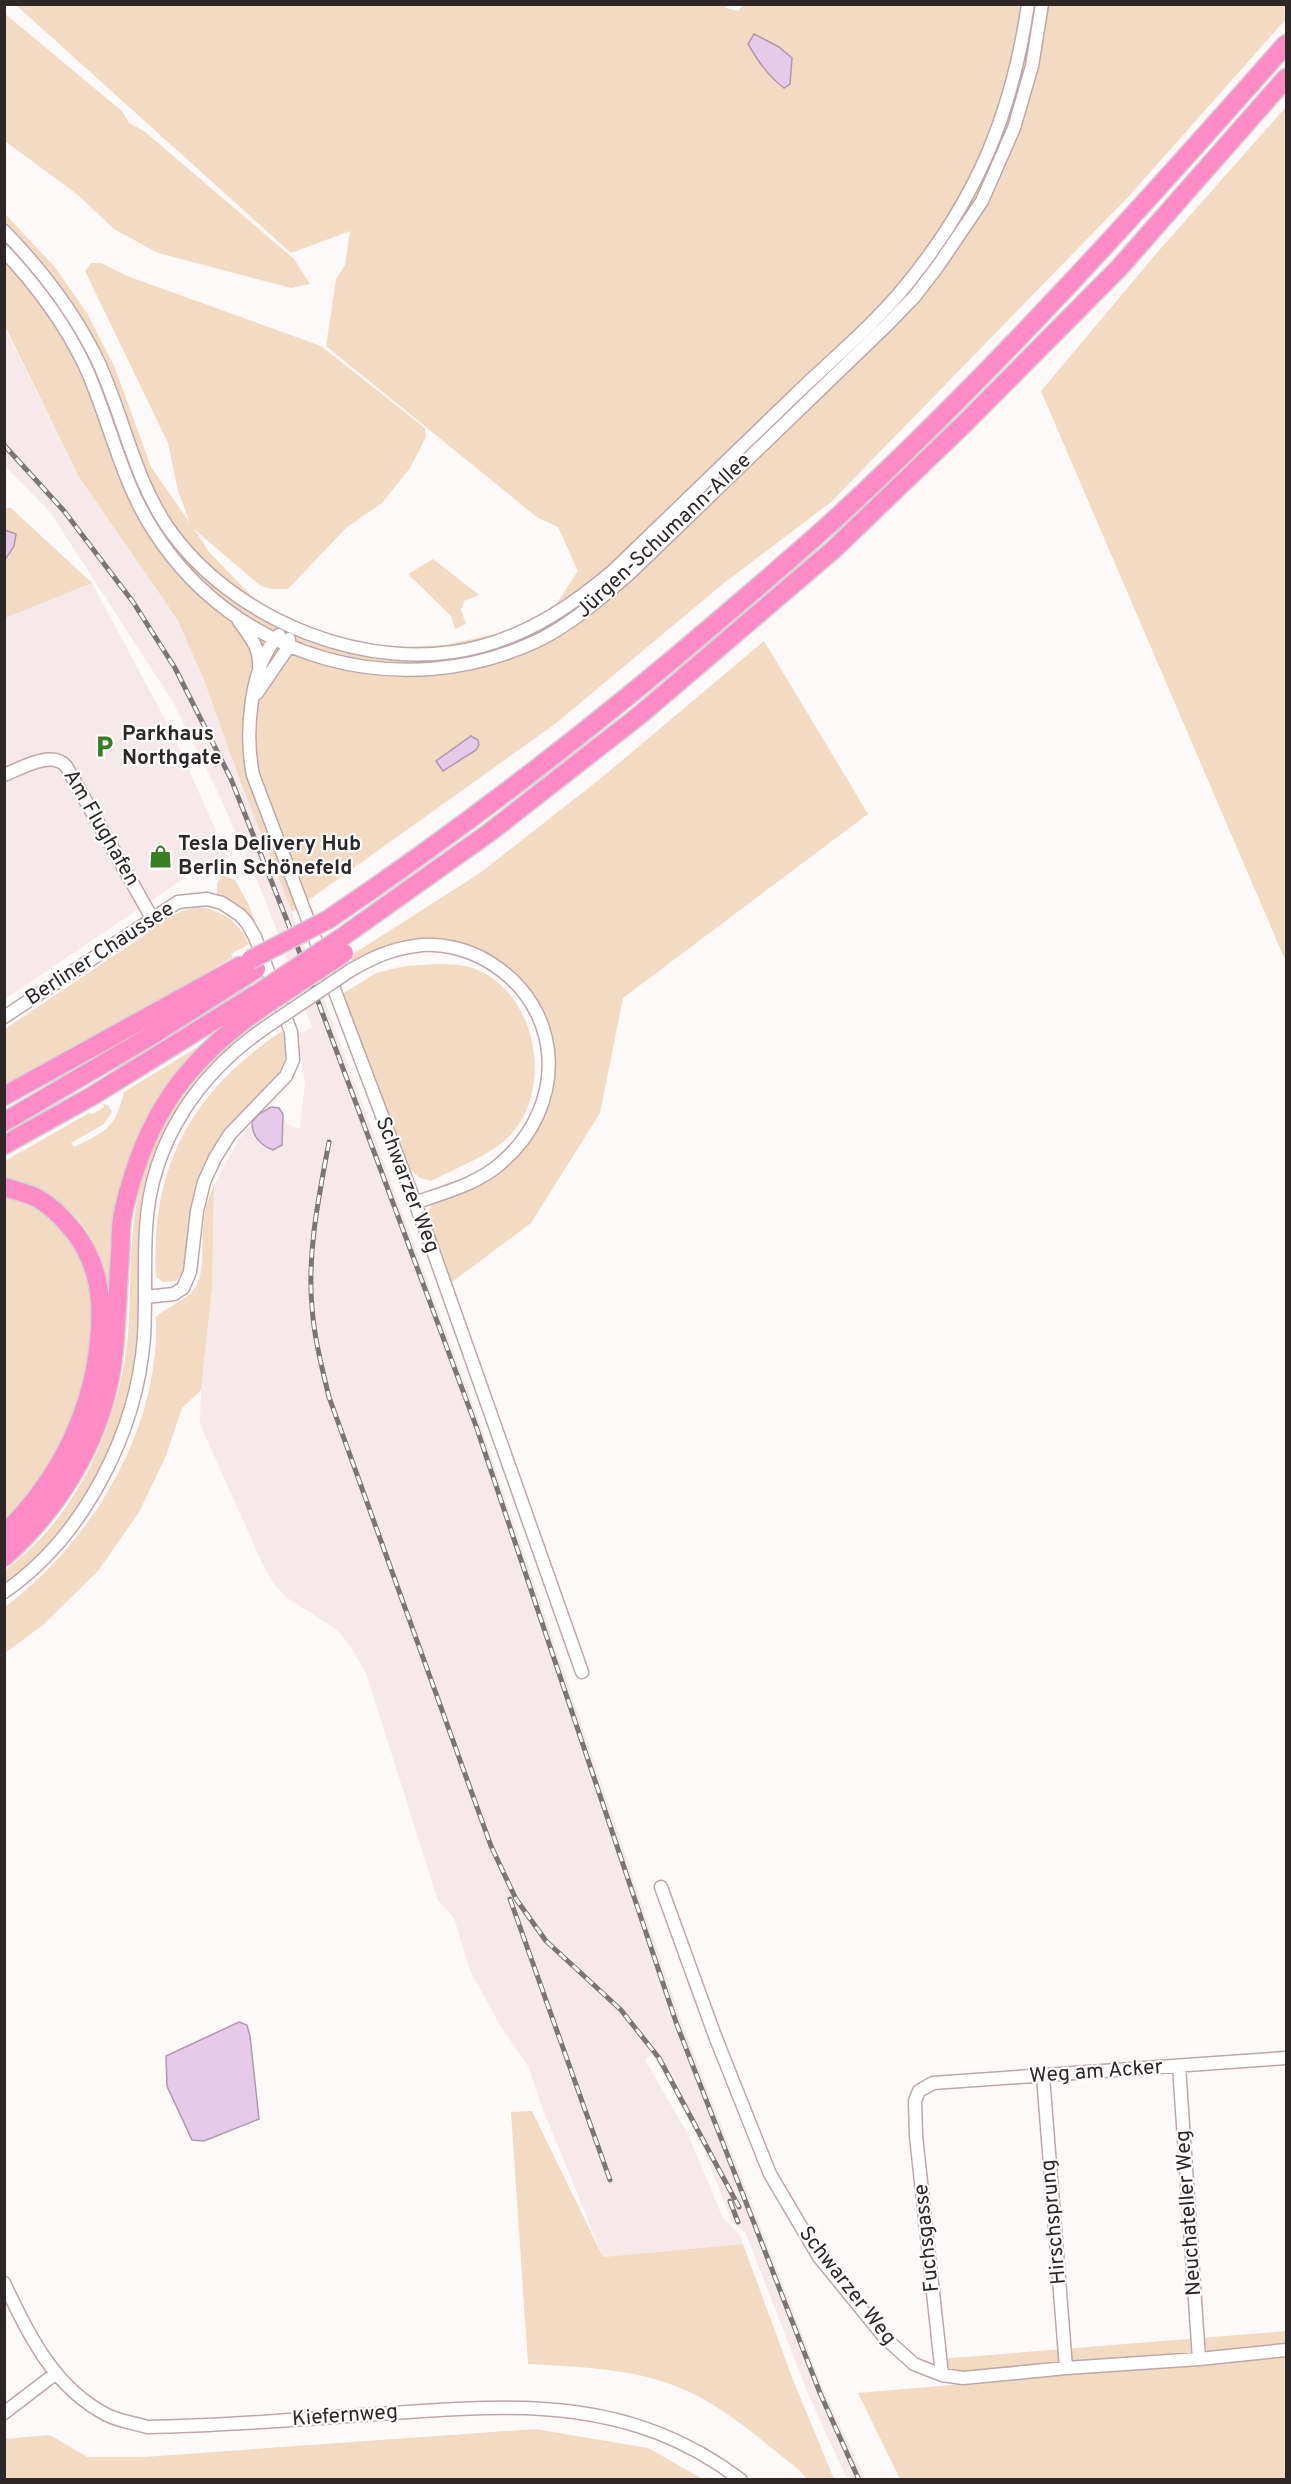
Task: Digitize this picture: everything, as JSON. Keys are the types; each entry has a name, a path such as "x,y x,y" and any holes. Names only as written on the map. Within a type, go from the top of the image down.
{"highway":[{"path":"4,1096 253,964 329,919 400,871 564,749 670,662 844,510 1038,318 1161,186 1287,44"},
{"path":"4,1145 266,996 341,946 402,896 527,804 641,714 750,623 872,513 963,425 1119,268 1287,78"},
{"path":"4,1122 163,1029 253,964"},
{"path":"4,1557 44,1516 72,1476 100,1413 109,1382 114,1351 123,1216 134,1171 148,1135 163,1105 183,1078 222,1036 266,996"},
{"path":"4,1187 34,1197 50,1207 65,1221 85,1246 97,1276 101,1312 96,1364 87,1406 60,1464 40,1495 4,1534"}],"street":[{"name":"Jürgen-Schumann-Allee","path":"4,231 35,265 80,329 97,360 114,401 138,471 166,525 204,572 275,620 328,641 393,652 450,652 481,646 509,637 565,609 614,570 906,286 968,196 1001,124 1019,63 1028,4"},
{"name":"Jürgen-Schumann-Allee","path":"4,251 26,274 67,333 101,407 128,482 154,532 193,581 237,618 289,646 332,660 379,669 419,670 454,666 512,651 541,639 596,603 630,573 915,296 982,201 1014,128 1032,66 1042,4"},
{"path":"237,618 256,647 260,658 258,677"},
{"name":"Schwarzer Weg","path":"289,626 275,639 258,677 248,731 248,752 253,775 490,1407 582,1672"},
{"path":"289,626 289,646"},
{"name":"Schwarzer Weg","path":"254,698 289,646"},
{"name":"Am Flughafen","path":"4,775 49,759 61,760 152,918"},
{"name":"Berliner Chaussee","path":"4,1017 178,902 207,899 222,903 240,915 255,937 293,1042 292,1060 286,1076 230,1134 215,1158 204,1182 197,1211 190,1272 183,1288 174,1294 145,1297"},
{"path":"4,1592 41,1561 69,1529 110,1463 129,1411 144,1339 146,1227 152,1183 168,1136 192,1096 229,1055 351,970 396,949 417,945 439,945 481,957 501,969 531,1001 545,1034 549,1083 540,1113 523,1142 500,1165 462,1186 414,1203"},
{"name":"Schwarzer Weg","path":"661,1887 758,2148 785,2200 819,2257 885,2338 914,2364 942,2375 963,2378 1066,2368 1199,2360 1287,2350"},
{"name":"Weg am Acker","path":"915,2102 919,2091 933,2083 1287,2058"},
{"name":"Neuchateller Weg","path":"1179,2066 1199,2360"},
{"name":"Hirschsprung","path":"1043,2076 1066,2368"},
{"name":"Fuchsgasse","path":"915,2102 916,2136 942,2375"},
{"name":"Kiefernweg","path":"4,2283 27,2331 55,2374 76,2396 108,2416 147,2427 462,2408 519,2407 593,2413 634,2424 695,2450 741,2480"},
{"path":"4,2413 55,2374"}],"shaded area":[{"path":"723,4 726,8 738,11 744,4 1286,5 1286,19 1129,196 831,502 724,583 555,724 292,912 239,778 204,680 177,619 79,477 5,326 4,213 54,266 87,313 115,368 151,467 190,523 178,491 168,443 85,271 91,263 101,263 127,276 321,346 425,428 426,437 410,468 382,503 346,528 288,589 261,586 194,529 209,552 262,607 306,628 352,641 399,647 445,645 513,630 553,609 578,571 558,527 538,518 326,346 336,279 345,265 350,231 291,253 16,5"},
{"path":"4,13 122,111 129,123 144,131 294,259 310,284 291,288 158,253 114,229 78,195 5,141"},
{"path":"754,34 779,47 792,58 790,84 784,88 764,68 748,44"},
{"path":"1286,107 1286,962 1041,391 1155,255"},
{"path":"4,326 79,477 177,619 204,680 483,1431 682,2023 824,2391 865,2479 847,2479 809,2396 745,2232 732,2222 704,2150 670,2084 651,2054 645,2060 688,2134 723,2218 740,2235 743,2244 603,2257 540,2102 529,2068 498,2022 470,1970 454,1918 438,1901 366,1673 351,1647 336,1629 287,1598 274,1584 262,1563 200,1424 201,1390 212,1289 214,1185 239,1139 264,1110 274,1106 279,1108 287,1124 300,1129 305,1083 297,1036 312,1027 266,902 220,797 173,702 50,512 5,466"},
{"path":"5,508 11,508 92,583 5,618 5,560 8,558 16,534 5,530"},
{"path":"5,530 16,534 14,546 5,560"},
{"path":"433,559 479,595 464,601 461,610 466,624 455,629 451,616 408,574"},
{"path":"92,583 175,738 228,858 218,865 201,867 5,999 5,618"},
{"path":"764,641 868,814 623,998 600,1113 531,1223 448,1285 427,1227 428,1212 439,1199 446,1195 479,1184 502,1170 522,1151 538,1129 548,1109 554,1088 555,1066 546,1022 537,1002 524,984 503,963 490,957 410,942 384,947 353,962 350,956 480,873 600,779"},
{"path":"471,736 478,740 479,745 476,750 443,771 436,761"},
{"path":"222,875 235,880 249,905 260,935 243,910 217,895 217,883"},
{"path":"199,907 216,911 229,919 245,936 249,944 231,954 233,957 165,997 5,1085 5,1029 149,932 149,929 161,921 179,912"},
{"path":"435,964 466,966 484,973 502,986 516,1003 527,1024 533,1046 535,1068 526,1112 507,1139 487,1153 431,1181 420,1178 404,1164 342,994 376,973 405,966"},
{"path":"253,1025 255,1028 232,1046 191,1089 174,1113 150,1167 139,1225 140,1315 137,1344 122,1414 110,1446 77,1507 32,1561 5,1585 5,1570 32,1547 56,1521 76,1491 94,1459 108,1426 125,1356 135,1213 138,1195 151,1154 161,1132 186,1092 217,1057"},
{"path":"282,1031 286,1046 279,1073 229,1129 217,1150 200,1183 193,1206 182,1273 176,1281 163,1282 156,1277 156,1237 160,1201 169,1167 183,1136 201,1107 223,1080 250,1055"},
{"path":"201,1045 155,1108 109,1300 100,1259 89,1234 81,1223 54,1200 5,1180 5,1161 89,1113 93,1114 104,1107 103,1104 108,1105 112,1112 104,1124 71,1143 74,1147 94,1137 113,1121 124,1092"},
{"path":"271,1107 279,1108 283,1114 282,1145 273,1150 258,1140 253,1132 252,1122 259,1114"},
{"path":"214,1185 212,1289 201,1390 182,1408 165,1458 139,1512 98,1571 43,1625 5,1653 5,1607 37,1580 66,1550 92,1516 115,1480 133,1441 146,1401 154,1359 156,1317 196,1287 201,1272 205,1212"},
{"path":"5,1193 37,1205 70,1232 95,1290 86,1388 55,1462 5,1526"},
{"path":"239,2022 247,2025 250,2036 259,2119 204,2141 192,2140 167,2086 166,2056"},
{"path":"532,2111 603,2257 743,2244 793,2380 834,2479 807,2479 799,2470 726,2413 678,2387 623,2372 528,2364 511,2112"},
{"path":"1286,2331 1286,2344 965,2375 947,2369 940,2359"},
{"path":"1286,2356 1286,2479 900,2479 858,2393"},
{"path":"535,2429 648,2448 703,2479 5,2479 5,2439 50,2435 87,2457 144,2457"}],"railway":[{"path":"4,445 64,511 133,602 175,668 231,779 303,961 476,1426 677,2025 820,2393 859,2480"},
{"path":"329,1142 315,1224 311,1266 313,1318 321,1364 329,1397 491,1846 516,1899 546,1941 621,2010 659,2058 739,2207"},
{"path":"510,1899 610,2180"},
{"path":"730,2201 738,2222"}],"place":[{"name":"Parkhaus Northgate","path":"104,746"},
{"name":"Tesla Delivery Hub Berlin Schönefeld","path":"160,856"}]}
